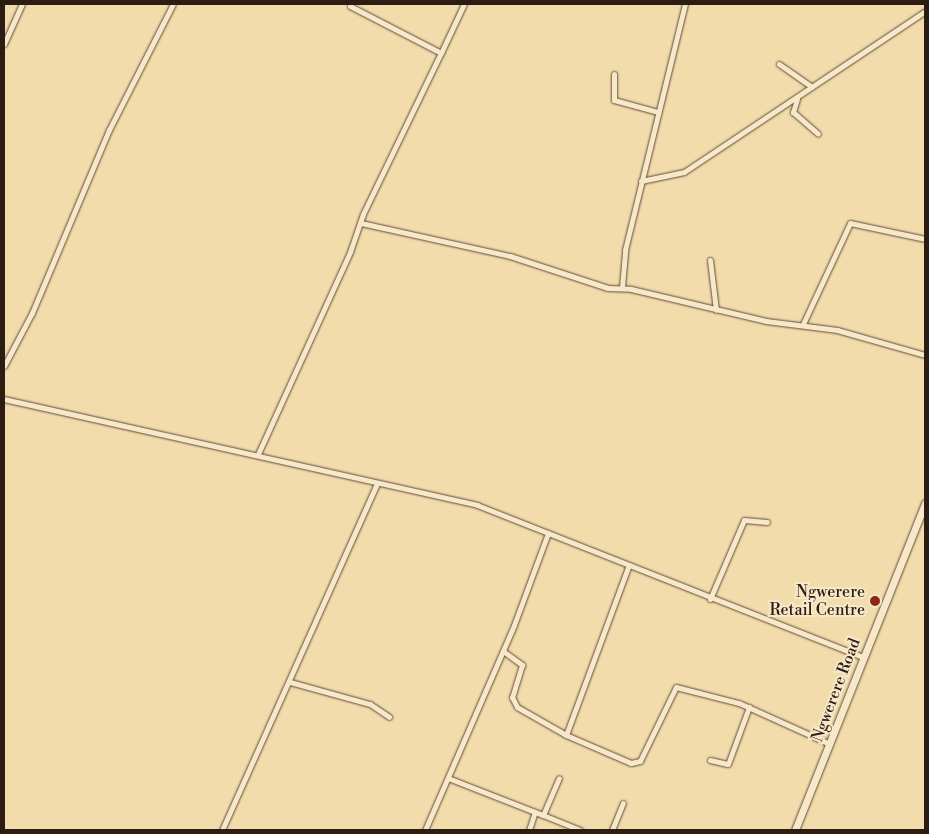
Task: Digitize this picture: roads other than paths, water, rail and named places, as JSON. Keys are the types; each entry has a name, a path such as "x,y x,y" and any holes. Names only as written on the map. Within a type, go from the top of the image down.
{"main road":[{"name":"Ngwerere Road","path":"795,830 925,503"}],"street":[{"path":"4,44 22,4"},
{"path":"4,366 32,313 109,130 173,4"},
{"path":"258,454 361,223 464,4"},
{"path":"622,287 624,257 685,4"},
{"path":"350,6 441,53"},
{"path":"641,181 684,172 925,11"},
{"path":"779,64 812,87"},
{"path":"614,74 614,100 658,112"},
{"path":"800,95 792,109 818,134"},
{"path":"361,223 510,256 608,288 622,287 716,310 865,336 925,355"},
{"path":"803,324 850,223 925,239"},
{"path":"710,260 716,310"},
{"path":"4,399 477,504 710,599 863,657"},
{"path":"222,830 290,682 376,483"},
{"path":"710,599 744,520 766,522"},
{"path":"425,830 503,651 548,533"},
{"path":"566,735 629,565"},
{"path":"503,651 522,666 512,702 566,735 638,762 676,687 750,707 830,744"},
{"path":"290,682 370,704 389,717"},
{"path":"710,760 728,764 750,707"},
{"path":"448,778 580,830"},
{"path":"543,815 559,778"},
{"path":"612,830 623,803"},
{"path":"529,830 535,812"}],"place":[{"name":"Ngwerere Retail Centre","path":"875,601"}]}
